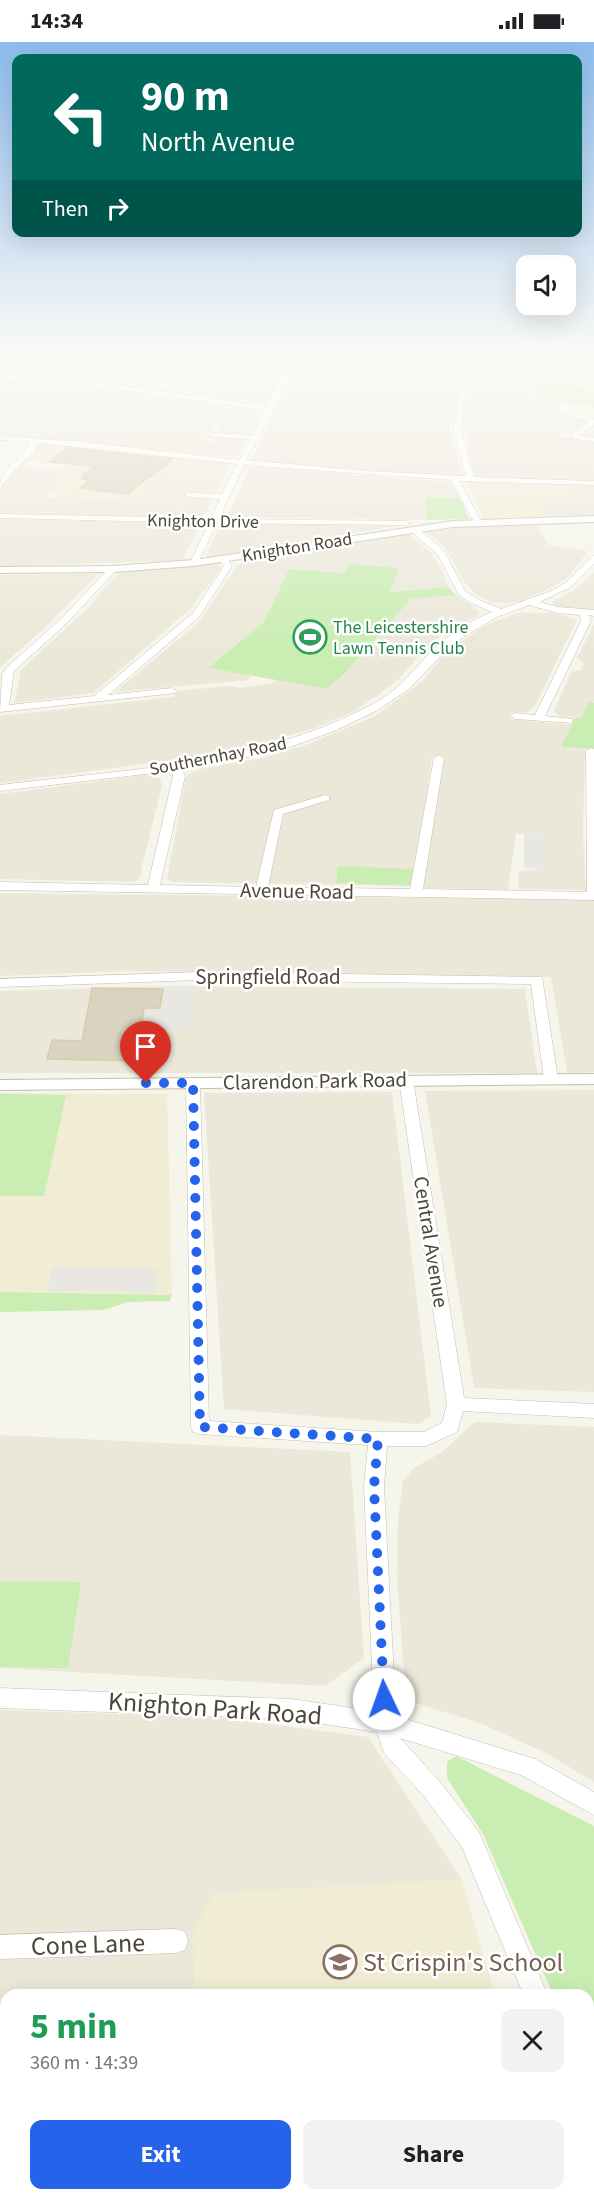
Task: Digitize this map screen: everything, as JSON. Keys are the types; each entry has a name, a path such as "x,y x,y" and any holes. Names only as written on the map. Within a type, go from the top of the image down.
{"street":[{"path":"0,486 12,468 30,452"},
{"path":"150,452 333,471 454,479 594,483"},
{"path":"194,563 212,521 247,452"},
{"path":"463,452 471,479"},
{"path":"454,479 478,522"},
{"path":"188,495 225,497"},
{"name":"Knighton Drive","path":"0,516 410,526"},
{"name":"Knighton Road","path":"0,570 113,569 194,563 410,526 594,519"},
{"path":"410,526 429,541 446,561 462,592 475,601 501,612"},
{"name":"Southernhay Road","path":"0,788 175,766 273,748 331,729 356,718 409,684 451,640 479,621 532,603 575,580 594,558"},
{"path":"98,699 196,615 228,566 223,559"},
{"path":"113,569 63,622 10,669 2,709 172,691"},
{"path":"532,603 557,610 589,613 539,718"},
{"path":"515,716 568,721"},
{"path":"591,751 594,896"},
{"path":"416,893 439,758"},
{"path":"153,888 179,777 175,766"},
{"path":"261,891 278,812 325,798"},
{"path":"302,804 317,813"},
{"name":"Avenue Road","path":"0,886 594,896"},
{"name":"Springfield Road","path":"0,983 81,978 265,976 537,980 551,1079"},
{"name":"Clarendon Park Road","path":"0,1085 594,1079"},
{"name":"Central Avenue","path":"406,1080 456,1404"},
{"path":"193,1083 200,1427 378,1439 426,1439 450,1427 456,1404 594,1411"},
{"path":"378,1439 374,1487 385,1723 392,1746 432,1790 471,1840 533,1989"},
{"name":"Knighton Park Road","path":"0,1698 291,1709 385,1723 527,1766 594,1804"},
{"name":"Cone Lane","path":"0,1947 176,1941"}],"shaded area":[{"path":"27,452 35,452 26,459 23,467 62,470 46,497 144,501 162,474 223,479 204,516 196,518 0,513 0,482 8,468"},
{"path":"35,452 131,452 232,462 223,479 163,474 144,501 55,497 57,494 48,493 64,465 25,460"},
{"path":"178,452 240,452 234,457"},
{"path":"256,452 455,452 463,476 299,466 252,460"},
{"path":"469,452 594,452 594,481 475,477"},
{"path":"250,468 449,482 460,498 426,497 427,520 227,517"},
{"path":"465,481 570,484 571,495 541,498 547,516 483,518"},
{"path":"570,484 594,485 594,515 547,516 541,498 571,495"},
{"path":"0,519 189,523 200,526 182,560 0,567"},
{"path":"220,524 394,524 398,526 206,557"},
{"path":"537,525 548,545 588,551 568,577 554,586 522,601 506,603 491,602 477,595 464,581 445,547 427,532 462,527"},
{"path":"409,534 430,552 443,572 448,587 390,592 399,568 345,573 289,569 263,623 208,668 252,676 247,680 115,692 198,623 237,566 245,560"},
{"path":"219,564 222,567 189,610 93,693 14,703 21,670 88,608 120,572"},
{"path":"594,573 594,610 557,607 552,602 576,589"},
{"path":"99,574 41,631 0,667 0,575"},
{"path":"456,595 479,611 478,616 445,633 424,650 398,680 353,712 315,728 226,753 0,783 0,716 174,697 179,691 228,686 239,688 271,684 276,680 327,689 344,674 411,599"},
{"path":"517,613 552,613 577,619 534,708 528,712 511,713 509,719 572,725 561,747 585,749 583,837 586,890 519,889 518,871 544,869 543,834 516,833 508,890 423,888 442,758 432,757 413,886 172,882 167,879 186,777 201,769 262,758 309,744 375,716 423,681 442,657 466,638 487,625"},
{"path":"594,624 594,703 588,702 581,719 559,716 554,711 571,672 581,670 584,663 577,658"},
{"path":"145,775 160,779 162,785 139,879 133,882 0,879 0,794"},
{"path":"524,833 544,834 544,869 524,868"},
{"path":"0,893 594,900 594,1072 567,1073 551,977 130,971 0,976"},
{"path":"164,986 525,989 537,1073 0,1073 0,991"},
{"path":"166,986 194,986 189,1029 144,1028 147,1010 163,1010"},
{"path":"594,1090 594,1392 474,1388 425,1091"},
{"path":"392,1092 431,1416 418,1424 224,1409 204,1093"},
{"path":"0,1093 167,1094 172,1295 0,1292"},
{"path":"52,1267 157,1269 155,1292 47,1291"},
{"path":"475,1422 594,1427 594,1782 550,1755 482,1724 406,1700 397,1576 398,1519 403,1481 415,1467 441,1453"},
{"path":"0,1435 350,1452 364,1658 325,1686 0,1668"},
{"path":"0,1710 213,1717 368,1737 462,1880 215,1893 195,1989 0,1989"},
{"name":"St Crispin's School","path":"462,1880 493,1989 194,1989 193,1930 215,1893"}],"green space":[{"path":"426,497 460,498 469,519 427,520"},
{"name":"The Leicestershire Lawn Tennis Club","path":"349,564 399,568 390,592 448,587 456,595 411,599 344,674 327,689 208,668 263,623 289,569 344,573"},
{"path":"588,702 594,703 594,749 561,747 575,718 581,718"},
{"path":"338,866 413,869 413,886 336,883"},
{"path":"0,1094 66,1095 44,1196 0,1196"},
{"path":"0,1292 172,1295 170,1301 128,1302 103,1310 0,1312"},
{"path":"0,1581 81,1582 68,1668 0,1667"},
{"path":"456,1756 594,1826 594,1989 551,1989 483,1834 447,1778 447,1762"}],"building":[{"path":"63,452 103,452 173,459 127,494 80,488 90,480 82,479 86,476 82,476 94,466 50,462"},
{"path":"92,988 163,989 160,1008 144,1008 139,1042 146,1042 142,1061 47,1059 52,1040 82,1041"}],"place":[{"name":"The Leicestershire Lawn Tennis Club","path":"310,637"},
{"name":"St Crispin's School","path":"340,1962"}],"route":[{"path":"146,1083 193,1083 200,1427 378,1439 374,1487 384,1699"}]}
